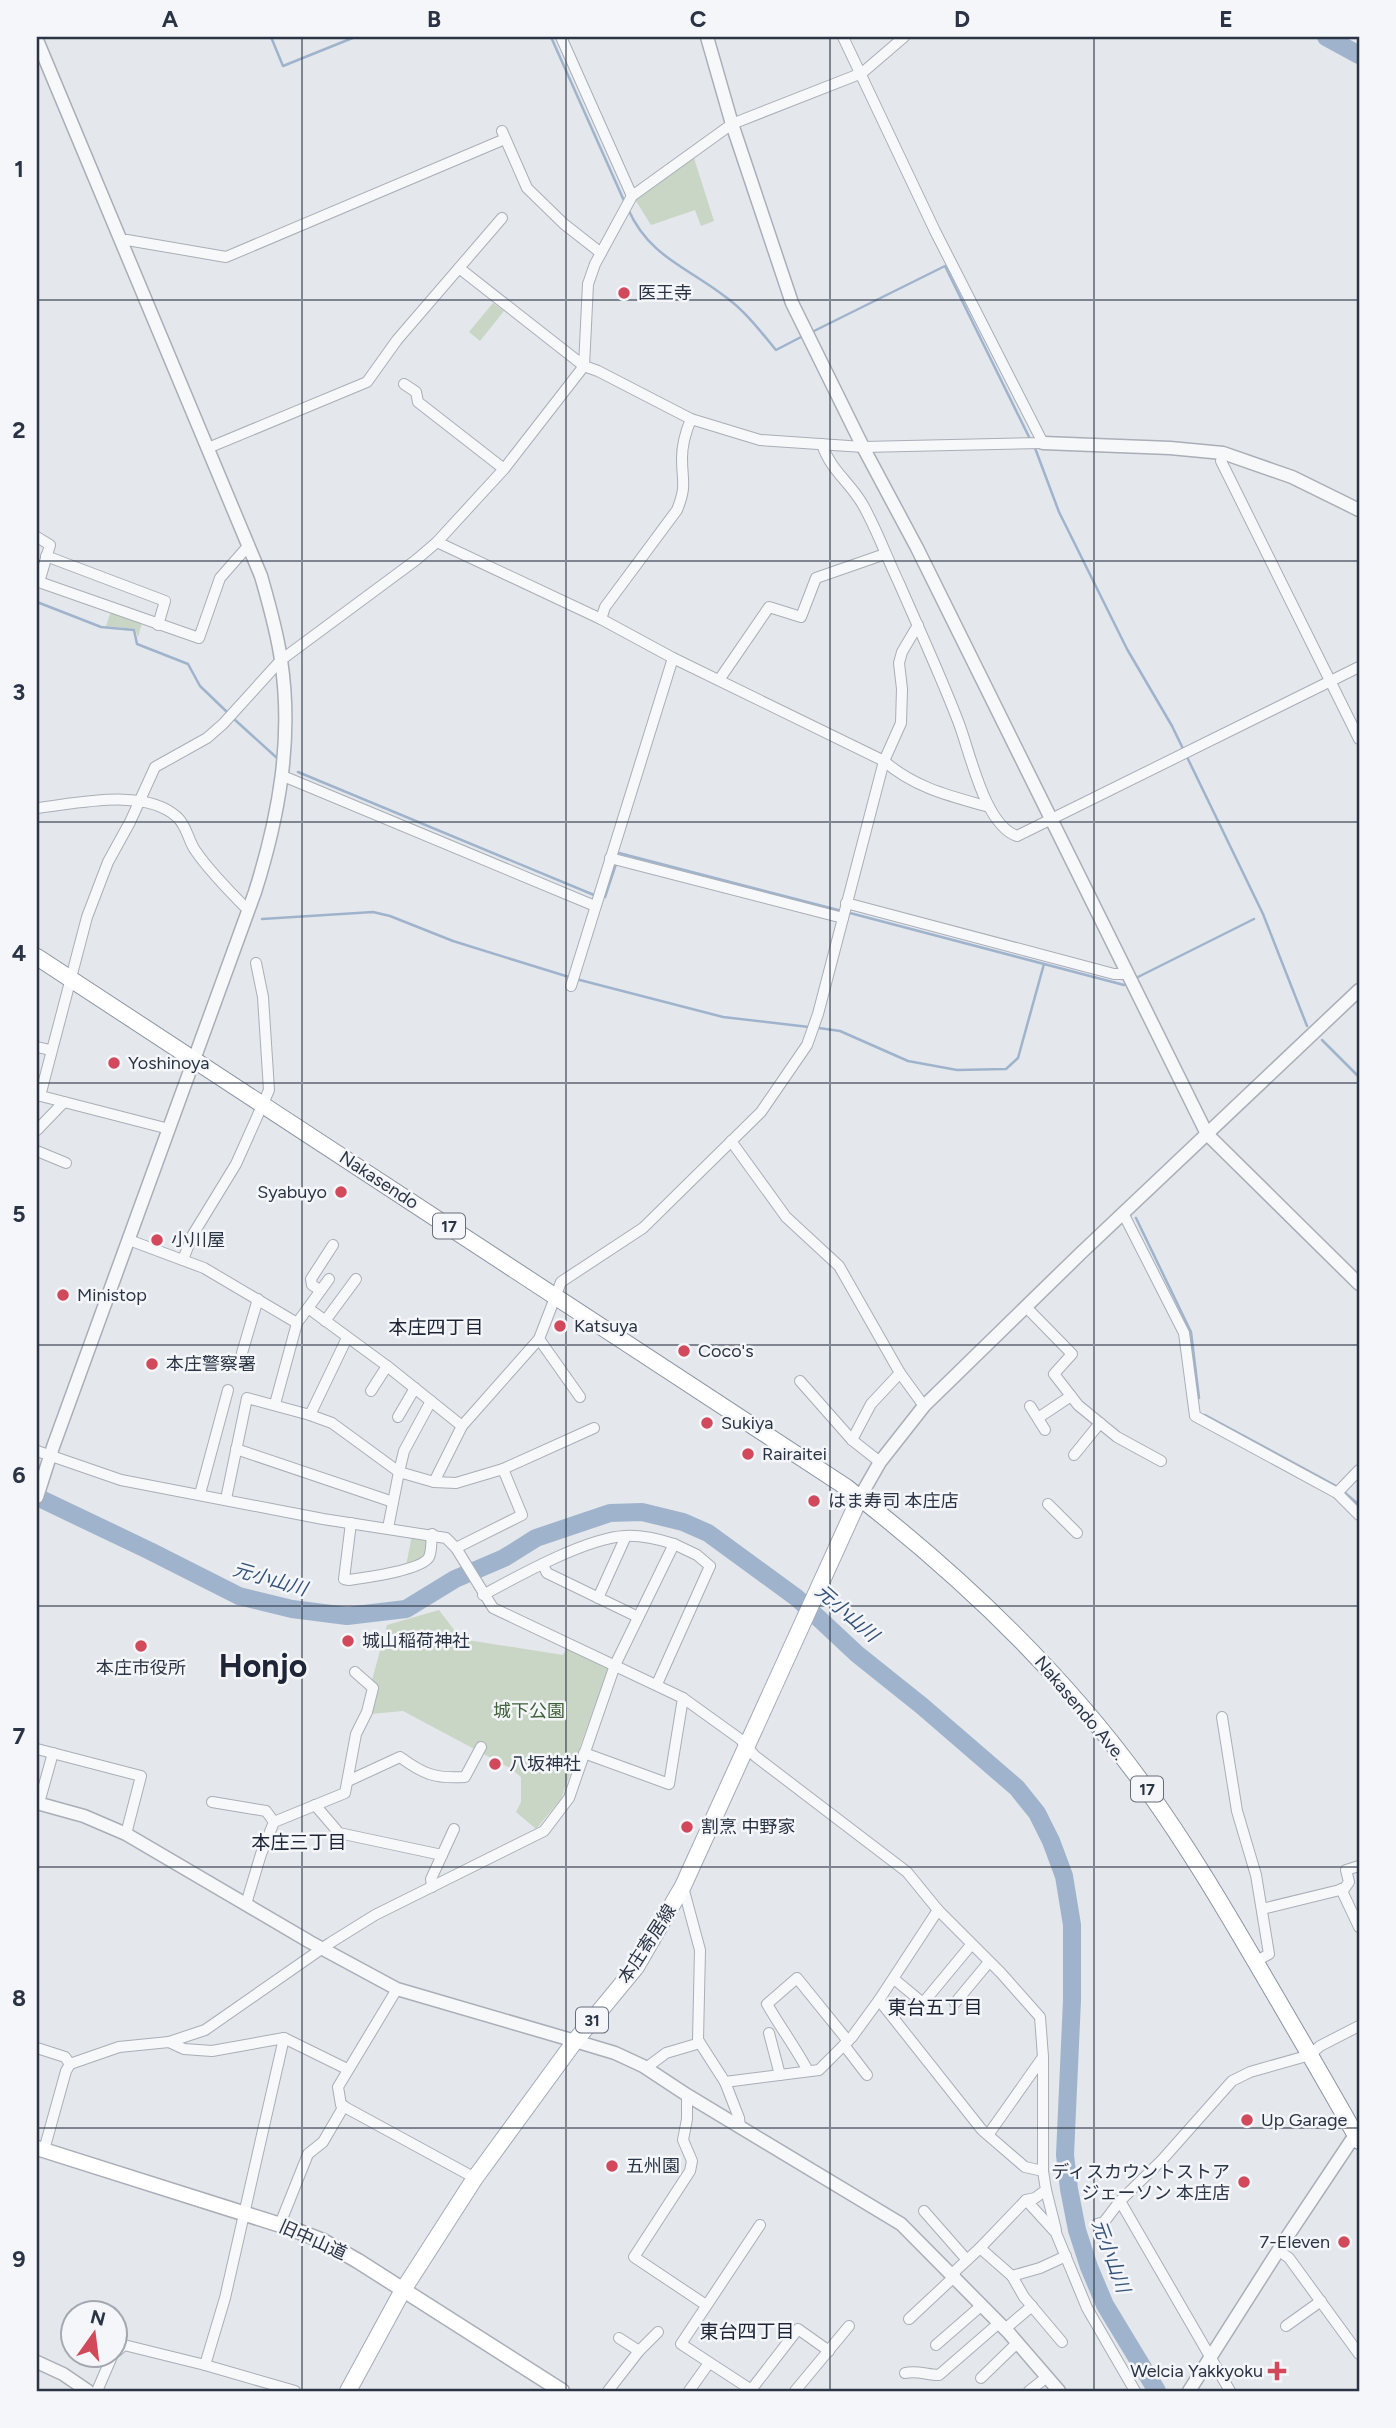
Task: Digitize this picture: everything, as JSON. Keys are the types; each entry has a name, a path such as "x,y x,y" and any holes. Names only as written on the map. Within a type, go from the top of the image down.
{"main road":[{"name":"Nakasendo","path":"37,957 556,1295 860,1497"},
{"name":"本庄寄居線","path":"348,2391 403,2290 475,2178 575,2040 636,1967 683,1886 860,1497"},
{"name":"Nakasendo Ave.","path":"860,1497 936,1560 1009,1627 1087,1712 1147,1789 1200,1867 1358,2134"},
{"name":"旧中山道","path":"40,2152 280,2224 323,2241 562,2391"}],"street":[{"path":"561,37 632,196"},
{"path":"707,37 732,124 792,303 863,447 917,548 1207,1134 1359,1284"},
{"path":"844,37 935,232 1043,443"},
{"path":"169,1129 38,1095 87,917 108,862 155,767 207,738 281,660 414,562 437,542 504,469 584,366 588,284 601,253 632,196 732,124 862,73 904,37"},
{"path":"37,40 249,545 271,612 281,660 285,719 283,776 272,840 37,1497"},
{"path":"121,241 226,257 504,135 527,188 564,225 601,253"},
{"path":"208,448 367,382 397,340 502,218"},
{"path":"459,268 584,366 691,419 760,440 863,447 1043,443 1223,453 1292,477 1359,510"},
{"path":"404,384 416,392 418,402 504,469"},
{"path":"601,618 605,607 677,510 683,495 685,474 682,458 685,433 691,419"},
{"path":"821,444 827,461 847,481 863,505 959,722 989,807 1004,829 1017,836 1359,667"},
{"path":"1223,453 1221,461 1359,739"},
{"path":"37,537 50,545 39,582 199,638 220,578 249,545"},
{"path":"437,542 601,618 673,658 884,761 899,774 927,789 989,807"},
{"path":"719,680 769,607 801,617 816,578 885,554"},
{"path":"46,556 165,601 158,625"},
{"path":"434,1482 462,1426 538,1339 561,1282 643,1227 761,1112 807,1045 818,1014 884,761 901,723 902,689 899,663 902,652 918,625"},
{"path":"571,986 673,658"},
{"path":"283,776 595,906"},
{"path":"37,808 103,799 140,802 163,808 178,817 194,848 248,910"},
{"path":"610,858 843,918"},
{"path":"846,903 1114,974 1127,974"},
{"path":"183,1260 192,1236 236,1164 270,1084 263,997 256,963"},
{"path":"860,1497 880,1462 924,1406 1359,990"},
{"path":"37,1047 50,1050"},
{"path":"37,1130 64,1102"},
{"path":"731,1141 786,1217 839,1266 900,1373 924,1406"},
{"path":"37,1151 66,1163"},
{"path":"1124,1215 1184,1333 1195,1416 1337,1493 1359,1515"},
{"path":"129,1240 204,1268 297,1323"},
{"path":"320,1290 312,1285 311,1279 333,1245"},
{"path":"275,1404 297,1323 329,1279"},
{"path":"325,1321 356,1279"},
{"path":"242,1353 258,1299"},
{"path":"1026,1307 1072,1354 1054,1374 1071,1396 1117,1437 1161,1461"},
{"path":"308,1308 462,1426"},
{"path":"310,1415 347,1338"},
{"path":"538,1339 580,1397"},
{"path":"371,1391 387,1366"},
{"path":"852,1440 872,1404 900,1373"},
{"path":"800,1381 852,1440 880,1462"},
{"path":"398,1417 415,1388"},
{"path":"201,1494 228,1390"},
{"path":"1038,1418 1071,1396"},
{"path":"226,1499 247,1398 275,1404 332,1423 399,1472 434,1482 456,1483 503,1469 594,1428"},
{"path":"388,1528 404,1451 430,1401"},
{"path":"1030,1406 1045,1430"},
{"path":"1074,1455 1100,1423"},
{"path":"236,1449 393,1502"},
{"path":"37,1451 121,1480 323,1520 446,1538 459,1553 492,1608 683,1698 740,1739 755,1756 907,1872 938,1910 1040,2017 1043,2057 1043,2171 1056,2233 1087,2308 1135,2391"},
{"path":"459,1553 522,1515 503,1469"},
{"path":"1337,1493 1359,1470"},
{"path":"1048,1504 1077,1533"},
{"path":"351,1522 344,1579 349,1580 406,1569 426,1560 429,1557 432,1534"},
{"path":"481,1591 587,1545 626,1536 674,1544 697,1555 710,1566 657,1684"},
{"path":"598,1598 626,1536"},
{"path":"40,2152 70,2064 119,2047 169,2042 205,2030 375,1915 544,1831 569,1798 615,1665 674,1544"},
{"path":"542,1566 547,1573 638,1618"},
{"path":"246,1904 274,1822 345,1793 356,1734 367,1712 373,1688 355,1672"},
{"path":"583,1754 669,1784 683,1698"},
{"path":"1222,1717 1237,1811 1256,1875 1269,1954 1255,1962"},
{"path":"348,1781 400,1757 420,1772 429,1775 465,1777 481,1747"},
{"path":"37,1749 141,1776 126,1834"},
{"path":"53,1753 38,1803 84,1816 126,1834 397,1989 575,2040 615,2053 646,2068 901,2224 1002,2326 1059,2391"},
{"path":"212,1801 266,1811 274,1822"},
{"path":"314,1805 339,1833 442,1855"},
{"path":"432,1887 431,1879 454,1829"},
{"path":"1262,1909 1341,1889 1349,1882 1346,1870 1359,1866"},
{"path":"683,1886 700,1950 698,2040 725,2082 740,2127"},
{"path":"1341,1889 1359,1927"},
{"path":"725,2082 819,2070 846,2043 879,2000 938,1910"},
{"path":"894,1979 923,2003 971,1945"},
{"path":"955,2003 989,1962"},
{"path":"808,2071 792,2040 767,2004 797,1978 867,2075"},
{"path":"397,1989 338,2087 341,2105 475,2178"},
{"path":"879,2000 988,2135 1025,2167 1043,2171"},
{"path":"1097,2224 1104,2222 1120,2201 1162,2160 1232,2081 1250,2071 1310,2055 1320,2046 1359,2026"},
{"path":"769,2033 780,2075"},
{"path":"169,2042 184,2049 212,2051 284,2038 347,2069"},
{"path":"205,2365 225,2298 284,2038"},
{"path":"646,2068 666,2053 700,2043"},
{"path":"37,2048 65,2057 70,2064"},
{"path":"988,2135 1043,2057"},
{"path":"687,2095 687,2119 682,2140 692,2161 690,2171 634,2257 706,2305"},
{"path":"280,2224 308,2154 324,2143 344,2106"},
{"path":"1189,2391 1278,2250 1358,2134"},
{"path":"909,2319 1026,2200 1035,2198 1046,2190"},
{"path":"1026,2200 1056,2233"},
{"path":"1120,2201 1230,2391"},
{"path":"924,2211 967,2260"},
{"path":"760,2225 681,2344 752,2390 798,2329 829,2351"},
{"path":"980,2248 1012,2276 1032,2306 1062,2342"},
{"path":"1278,2250 1289,2259 1359,2354"},
{"path":"1012,2276 1040,2268 1066,2256"},
{"path":"1286,2326 1321,2301"},
{"path":"936,2345 982,2305"},
{"path":"905,2373 915,2371 939,2375 1032,2306"},
{"path":"795,2391 849,2326"},
{"path":"608,2391 639,2351 659,2332"},
{"path":"619,2338 639,2351"},
{"path":"981,2378 1017,2343"},
{"path":"130,2346 295,2391"},
{"path":"37,2362 63,2374 88,2391"},
{"path":"689,2391 709,2364"},
{"path":"97,2391 107,2368"},
{"path":"1029,2391 1047,2377"}],"green space":[{"path":"693,155 714,221 701,226 695,210 651,225 636,201 638,194"},
{"path":"493,303 504,311 480,341 469,332"},
{"path":"111,611 142,623 138,637 135,629 106,626"},
{"path":"412,1535 428,1539 426,1556 406,1566"},
{"name":"城下公園","path":"439,1610 461,1639 563,1655 567,1647 608,1669 561,1799 536,1829 516,1812 521,1802 521,1777 510,1768 403,1711 370,1714 369,1691 387,1625"}],"waterway":[{"path":"271,37 283,66 355,37"},
{"path":"551,37 625,203"},
{"path":"1326,37 1359,55"},
{"path":"628,209 637,226 659,251 734,304 776,350 803,336"},
{"path":"812,332 945,266 1030,439"},
{"path":"1035,448 1059,512 1127,649 1172,726 1263,914 1307,1026"},
{"path":"37,602 101,627 134,630 137,644 188,664 200,686 227,712"},
{"path":"234,719 277,758"},
{"path":"298,772 594,895"},
{"path":"619,853 838,910"},
{"path":"605,897 616,864"},
{"path":"262,919 373,912 453,941 569,977"},
{"path":"850,913 1124,985"},
{"path":"1138,977 1254,919"},
{"path":"819,1028 840,1031 908,1061 957,1070 1006,1069 1018,1058 1044,964"},
{"path":"576,979 723,1017 809,1027"},
{"path":"1322,1040 1359,1077"},
{"path":"1136,1218 1191,1332 1199,1398"},
{"path":"1205,1415 1338,1487"},
{"path":"1343,1491 1359,1505"},
{"name":"元小山川","path":"37,1497 239,1596 292,1609 347,1616 406,1609 455,1579 504,1558 536,1538 610,1513 642,1512 683,1522 708,1533 797,1598 857,1654 1017,1788 1037,1813 1051,1841 1064,1876 1072,1925 1072,2000 1065,2155 1069,2189 1077,2230 1105,2305 1157,2391"}],"place":[{"name":"医王寺","path":"624,293"},
{"name":"Yoshinoya","path":"114,1063"},
{"name":"Syabuyo","path":"341,1192"},
{"name":"小川屋","path":"157,1240"},
{"name":"Ministop","path":"63,1295"},
{"name":"Katsuya","path":"560,1326"},
{"name":"Coco's","path":"684,1351"},
{"name":"本庄警察署","path":"152,1364"},
{"name":"Sukiya","path":"707,1423"},
{"name":"Rairaitei","path":"748,1454"},
{"name":"はま寿司 本庄店","path":"814,1501"},
{"name":"城山稲荷神社","path":"348,1641"},
{"name":"本庄市役所","path":"141,1646"},
{"name":"八坂神社","path":"495,1764"},
{"name":"割烹 中野家","path":"687,1827"},
{"name":"Up Garage","path":"1247,2120"},
{"name":"五州園","path":"612,2166"},
{"name":"ディスカウントストア ジェーソン 本庄店","path":"1244,2182"},
{"name":"7-Eleven","path":"1344,2242"},
{"name":"Welcia Yakkyoku","path":"1277,2371"}],"district":[{"name":"本庄四丁目","path":"436,1327"},
{"name":"Honjo","path":"263,1666"},
{"name":"本庄三丁目","path":"299,1842"},
{"name":"東台五丁目","path":"935,2007"},
{"name":"東台四丁目","path":"747,2331"}]}
